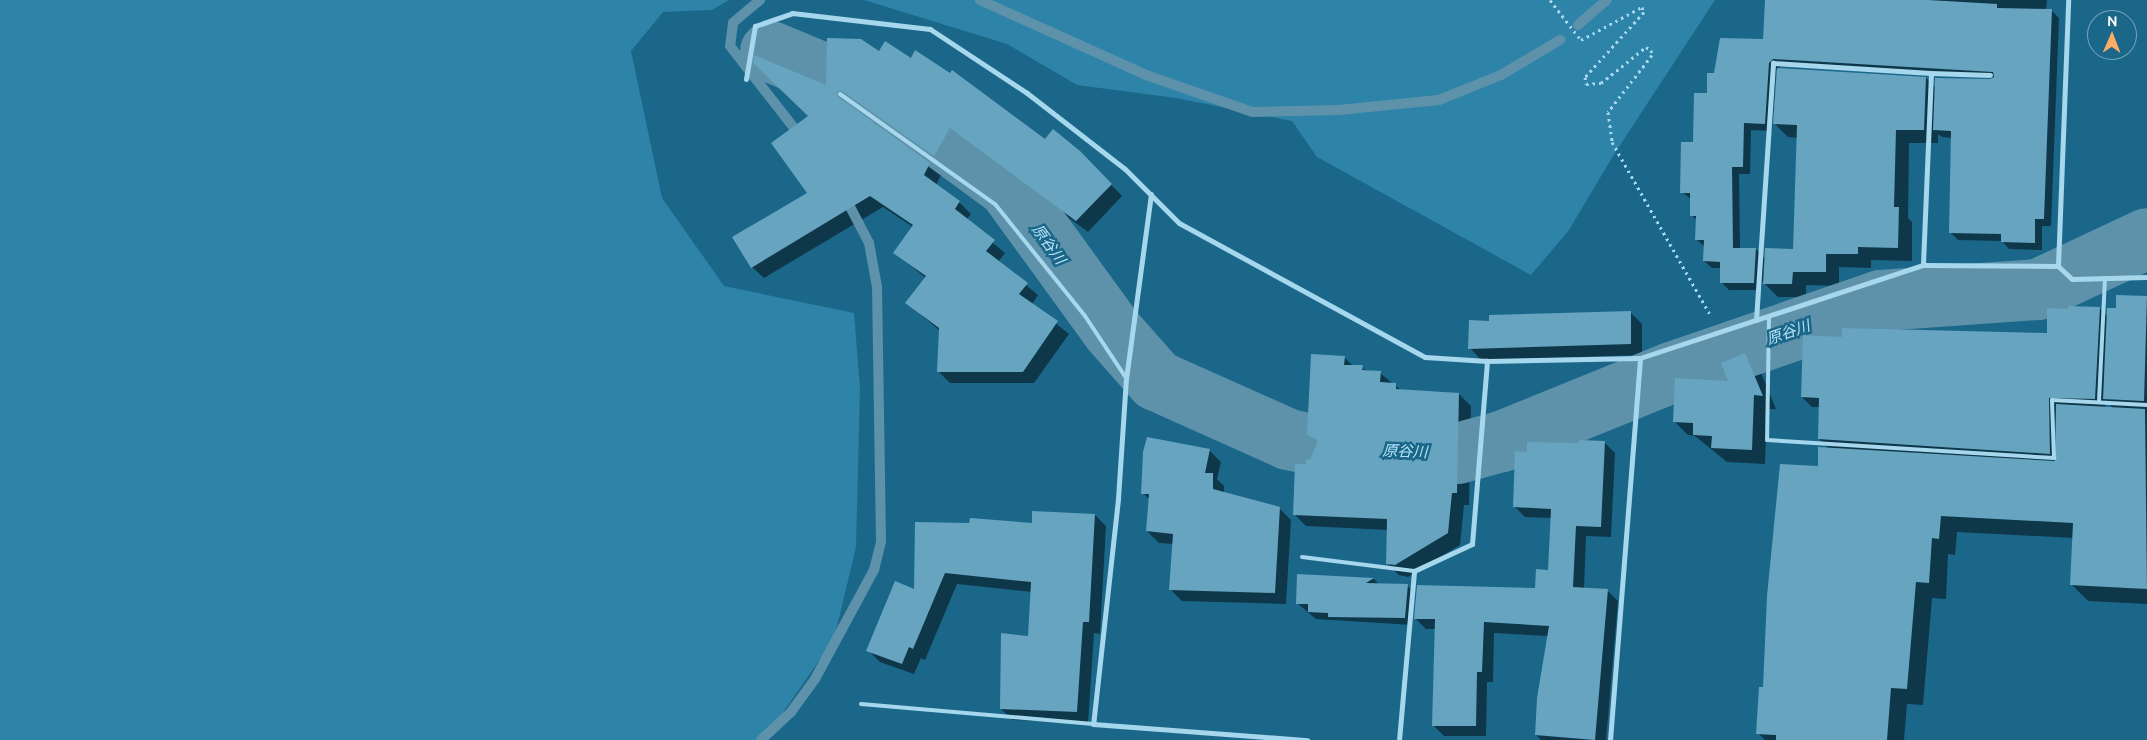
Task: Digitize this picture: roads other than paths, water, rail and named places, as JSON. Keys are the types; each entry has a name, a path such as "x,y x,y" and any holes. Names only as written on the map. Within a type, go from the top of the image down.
{"street":[{"path":"2058,266 2068,0"},
{"path":"746,79 755,26 792,13 930,29 1027,93 1125,169 1179,224 1425,357 1486,361 1640,358 1720,334 1922,264 2058,266 2072,280 2147,277"},
{"path":"1756,320 1773,63 1990,75"},
{"path":"1922,264 1932,72"},
{"path":"1151,194 1126,378 1118,499 1092,724 1307,740"},
{"path":"1610,740 1640,358"},
{"path":"1399,740 1414,571 1472,544 1486,361"}],"lane":[{"path":"840,94 995,204 1085,316 1126,378"},
{"path":"2098,401 2105,278"},
{"path":"1769,317 1766,440 2054,458 2052,400 2147,405"},
{"path":"1302,557 1414,571"},
{"path":"861,704 1092,724"}],"waterway":[{"path":"760,0 733,23 730,46 801,137"},
{"path":"980,0 1146,75 1252,112 1339,110 1439,100 1501,75 1560,40"},
{"path":"1578,25 1607,0"},
{"name":"原谷川","path":"770,51 842,81 914,118 1008,187 1111,329 1156,380 1288,439 1327,447 1457,453 1501,441 1671,372 1880,300 2038,289 2147,238"},
{"path":"761,740 791,712 815,679 874,570 881,542 877,287 869,243 845,197"}]}
